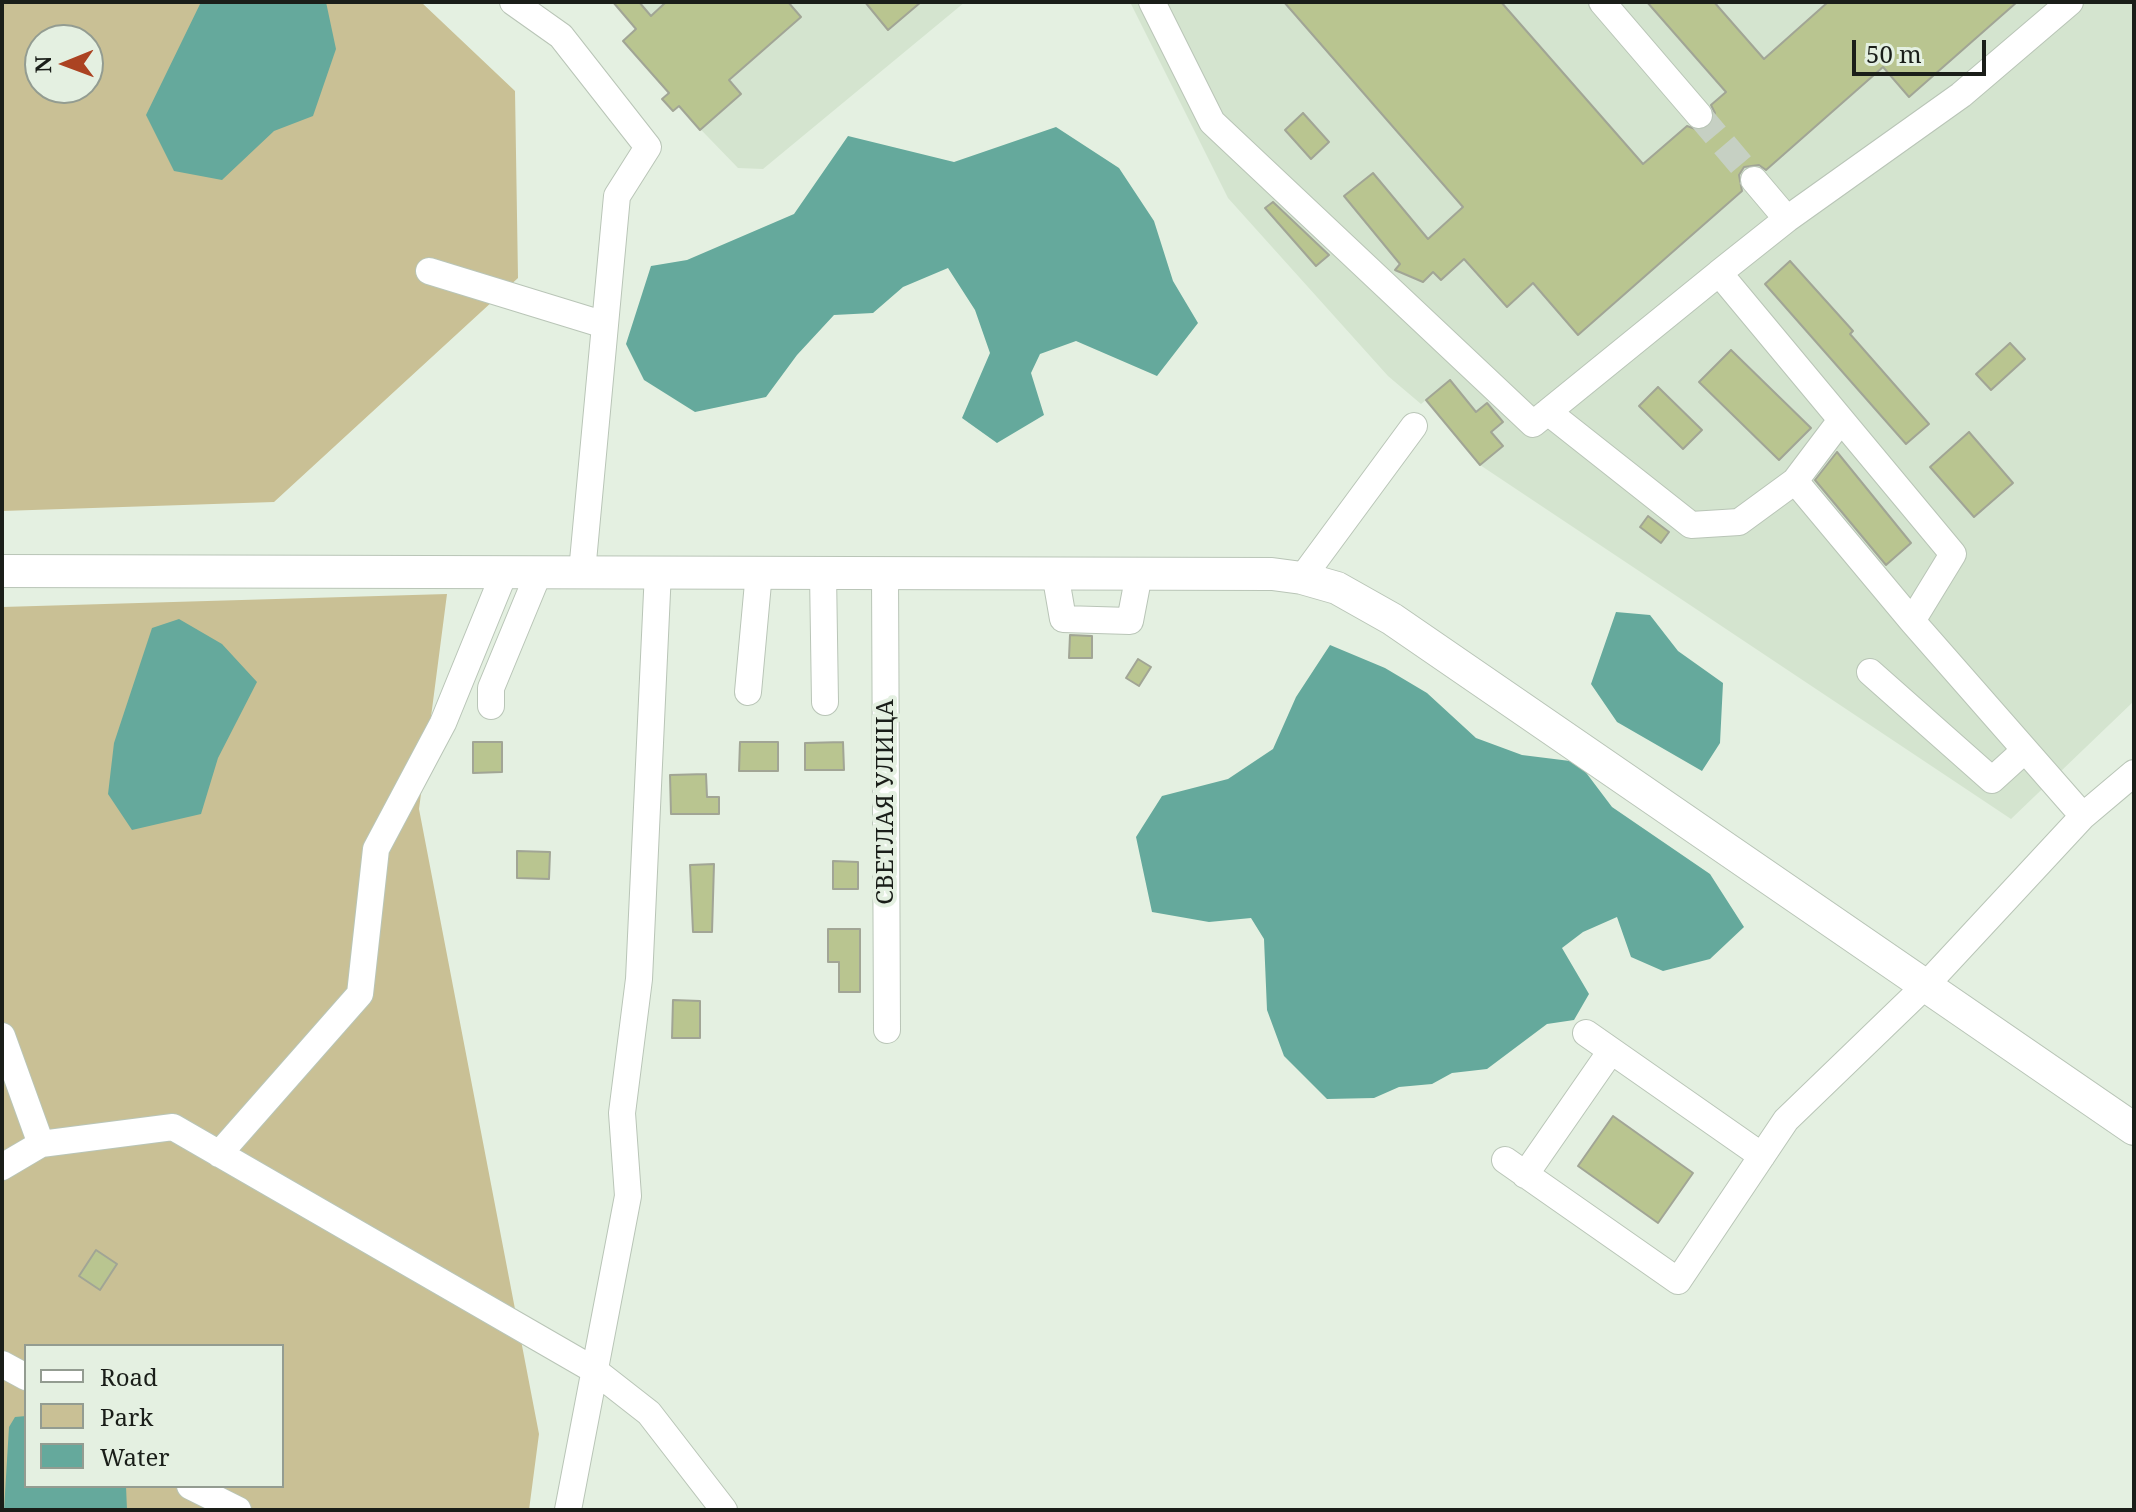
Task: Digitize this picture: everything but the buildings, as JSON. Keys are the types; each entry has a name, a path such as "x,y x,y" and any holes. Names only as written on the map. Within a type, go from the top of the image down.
{"main road":[{"path":"2,571 1272,574 1302,578 1337,588 1392,619 2134,1129"}],"lane":[{"path":"513,2 561,36 648,147 617,196 582,572"},
{"path":"1152,2 1212,122 1533,424 1787,219 1961,95 2070,2"},
{"path":"1602,2 1699,115"},
{"path":"1754,180 1787,219"},
{"path":"429,271 605,325"},
{"path":"1719,273 1953,554 1912,621"},
{"path":"1548,412 1691,525 1739,522 1795,481 1841,420"},
{"path":"1302,578 1414,426"},
{"path":"1795,481 1912,621 2083,816"},
{"path":"219,1154 360,994 376,849 443,723 505,571"},
{"path":"568,1510 628,1196 622,1113 639,979 658,571"},
{"path":"491,706 491,688 539,572"},
{"path":"748,692 759,572"},
{"path":"823,573 825,702"},
{"path":"1055,573 1063,619 1130,621 1139,574"},
{"name":"СВЕТЛАЯ УЛИЦА","path":"885,574 887,1030"},
{"path":"1870,672 1992,780 2025,750"},
{"path":"1611,1051 1515,1168 1678,1281 1786,1120 1926,985 2083,816 2134,773"},
{"path":"1586,1033 1762,1156"},
{"path":"2,1036 41,1144"},
{"path":"2,1167 41,1144 173,1127 594,1370 649,1413 724,1510"},
{"path":"2,1364 24,1376"},
{"path":"194,1488 238,1510"}],"shaded area":[{"path":"613,2 965,2 763,169 738,168 679,107 673,111 662,99 668,93 623,41 635,29"},
{"path":"1130,2 2134,2 2134,701 2011,819 1480,465 1426,400 1421,404 1388,376 1228,198"}],"green space":[{"path":"2,2 421,2 515,91 518,278 274,502 2,511"},
{"path":"447,594 419,809 539,1434 529,1510 2,1510 2,607"}],"water":[{"path":"201,2 326,2 336,49 313,116 274,131 222,180 174,171 146,115"},
{"path":"1056,127 1119,168 1154,221 1173,281 1198,323 1157,376 1076,341 1040,354 1031,373 1044,415 997,443 962,418 990,353 975,310 948,268 903,287 873,313 834,315 797,355 766,397 695,412 644,380 626,344 651,266 687,260 794,214 848,136 954,162"},
{"path":"1616,612 1650,615 1678,651 1723,683 1720,743 1702,771 1617,722 1591,684"},
{"path":"179,619 222,644 257,682 218,758 201,814 132,830 108,794 114,743 152,628"},
{"path":"1330,645 1385,668 1427,693 1476,738 1522,755 1578,762 1612,807 1710,874 1744,927 1710,959 1663,971 1631,957 1617,917 1583,932 1562,948 1589,994 1574,1020 1547,1024 1487,1069 1452,1073 1432,1084 1399,1087 1374,1098 1327,1099 1284,1056 1267,1010 1264,939 1251,918 1209,922 1152,912 1136,837 1162,796 1228,779 1273,749 1296,697"},
{"path":"24,1416 24,1488 126,1488 127,1510 4,1510 9,1427 15,1417"}],"tunnel":[{"path":"1699,115 1754,180"}]}
